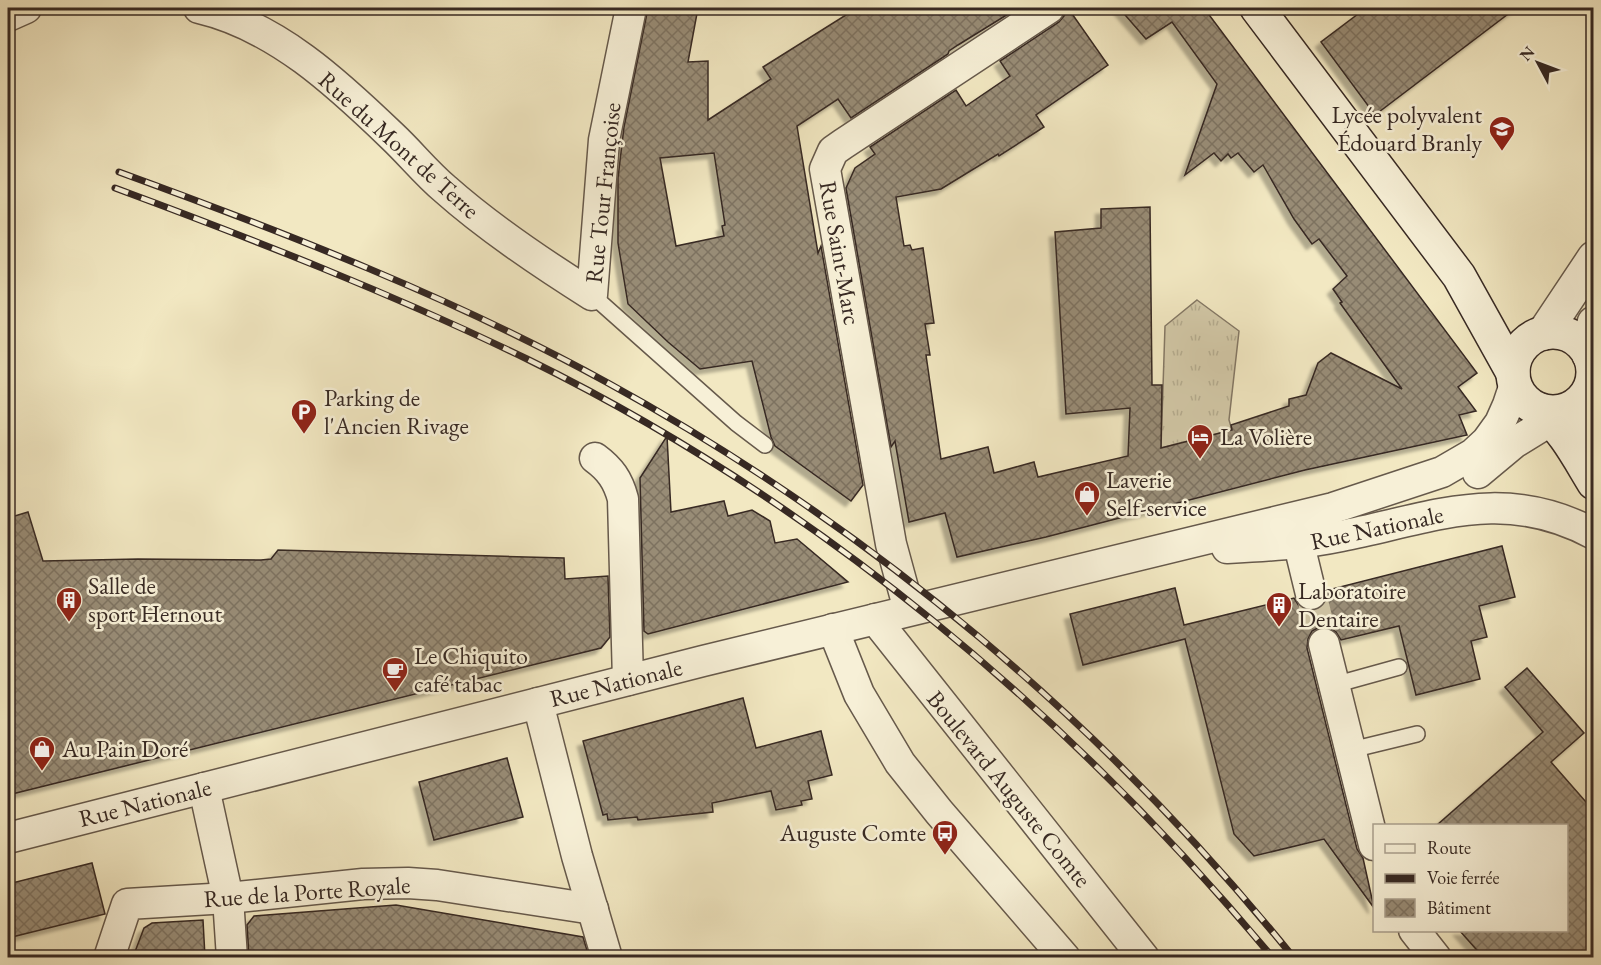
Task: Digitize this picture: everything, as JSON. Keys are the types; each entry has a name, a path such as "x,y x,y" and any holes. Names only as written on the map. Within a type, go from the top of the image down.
{"main road":[{"path":"1257,8 1459,276 1527,403 1562,408 1587,417 1593,444"},
{"path":"1540,334 1593,258"},
{"path":"1459,276 1502,314 1540,334"},
{"path":"1514,379 1514,364 1519,351 1529,340 1540,334 1552,332 1570,336 1581,344 1591,339 1593,376 1562,408"},
{"path":"1562,408 1569,442 1593,483"}],"street":[{"path":"8,16 26,8"},
{"name":"Rue du Mont de Terre","path":"199,8 244,22 263,31 298,54 379,124 442,187 484,222 592,295"},
{"name":"Rue Tour Françoise","path":"592,295 604,140 631,8"},
{"name":"Rue Saint-Marc","path":"909,610 891,544 825,168 833,151 1049,8"},
{"name":"Rue Nationale","path":"1296,531 1333,508 1428,477 1454,466 1473,454 1487,441 1500,423 1514,379"},
{"name":"Rue Nationale","path":"1333,508 1400,501 1456,485 1479,472 1562,408"},
{"path":"595,458 614,476 623,499 628,680"},
{"name":"Rue Nationale","path":"8,838 628,680 1155,551 1490,507 1520,508 1539,512 1593,534"},
{"path":"1296,531 1311,594"},
{"name":"Boulevard Auguste Comte","path":"875,619 1144,957"},
{"path":"832,629 859,694 900,763 939,812 1065,957"},
{"path":"1324,644 1373,841"},
{"path":"538,703 607,957"},
{"path":"204,788 228,898 231,957"},
{"name":"Rue de la Porte Royale","path":"109,957 127,904 228,898 352,884 408,883 437,885 593,909"},
{"path":"1416,932 1436,957"}],"lane":[{"name":"Rue Tour Françoise","path":"592,295 728,416 765,445"},
{"path":"1334,685 1399,667"},
{"path":"1351,750 1418,734"}],"green space":[{"path":"1197,300 1239,331 1229,420 1232,430 1161,448 1165,326"}],"building":[{"path":"648,8 698,8 688,62 708,61 708,120 771,79 763,67 857,8 1018,8 958,45 851,118 838,99 797,126 818,253 821,246 863,485 851,501 775,446 752,361 700,369 628,304 618,243 618,178 624,127","holes":["714,153 725,225 722,226 724,236 676,246 660,158"]},
{"path":"1066,8 1108,65 1036,115 1044,127 999,156 998,154 941,189 896,197 904,246 910,245 912,250 923,248 934,323 925,324 930,355 926,355 941,459 988,447 994,473 1034,462 1038,477 1128,456 1130,408 1066,414 1055,232 1101,228 1101,209 1150,207 1152,385 1162,385 1161,448 1232,430 1231,425 1289,406 1289,399 1306,395 1318,363 1331,353 1402,389 1340,303 1342,302 1333,289 1347,276 1319,239 1312,244 1294,219 1263,165 1254,172 1238,153 1231,158 1228,154 1221,161 1214,153 1185,175 1217,84 1172,22 1146,39 1119,8 1204,8 1477,373 1458,387 1476,411 1459,415 1467,435 1305,470 1046,537 957,557 945,513 909,522 895,441 891,447 846,188 855,168 875,154 870,147 956,90 966,106 1010,76 1000,61 1059,22"},
{"path":"1366,8 1516,8 1375,115 1321,42"},
{"path":"667,436 671,512 724,501 728,516 752,510 770,521 775,543 797,539 848,582 648,634 644,631 640,478"},
{"path":"28,512 43,561 261,560 271,559 278,550 564,558 565,579 608,576 610,637 601,648 8,795 8,518"},
{"path":"1502,546 1515,597 1479,606 1487,637 1471,641 1480,679 1416,695 1399,626 1341,640 1336,632 1328,627 1320,627 1312,631 1308,639 1307,648 1357,849 1363,858 1373,907 1324,839 1254,856 1234,834 1185,639 1083,665 1070,614 1175,588 1184,625 1294,598 1299,606 1314,611 1323,606 1328,598 1328,590"},
{"path":"1527,668 1584,733 1551,762 1593,810 1593,957 1483,957 1461,932 1568,932 1568,824 1438,824 1543,732 1505,687"},
{"path":"743,698 756,748 821,731 832,775 808,781 812,799 801,801 802,805 776,810 771,791 712,803 713,812 638,820 637,817 608,820 607,814 603,815 583,741"},
{"path":"507,758 523,817 434,840 419,782"},
{"path":"92,863 105,914 8,938 8,884"},
{"path":"396,905 583,937 589,957 382,957 382,950 315,957 249,957 247,925 254,916"},
{"path":"203,920 205,957 133,957 144,928 152,923"}],"tunnel":[{"path":"1311,594 1324,644"}],"railway":[{"path":"119,172 368,268 489,322 608,383 706,440 800,501 891,567 979,637 1063,711 1144,790 1221,872 1294,958"},
{"path":"115,188 323,269 477,335 634,415 737,478 836,546 931,619 1023,697 1110,780 1194,867 1273,958"}],"place":[{"name":"Lycée polyvalent Édouard Branly","path":"1502,152"},
{"name":"Parking de l'Ancien Rivage","path":"304,435"},
{"name":"La Volière","path":"1200,460"},
{"name":"Laverie Self-service","path":"1087,517"},
{"name":"Salle de sport Hernout","path":"69,623"},
{"name":"Laboratoire Dentaire","path":"1279,628"},
{"name":"Le Chiquito café tabac","path":"395,693"},
{"name":"Au Pain Doré","path":"42,772"},
{"name":"Auguste Comte","path":"945,856"}]}
